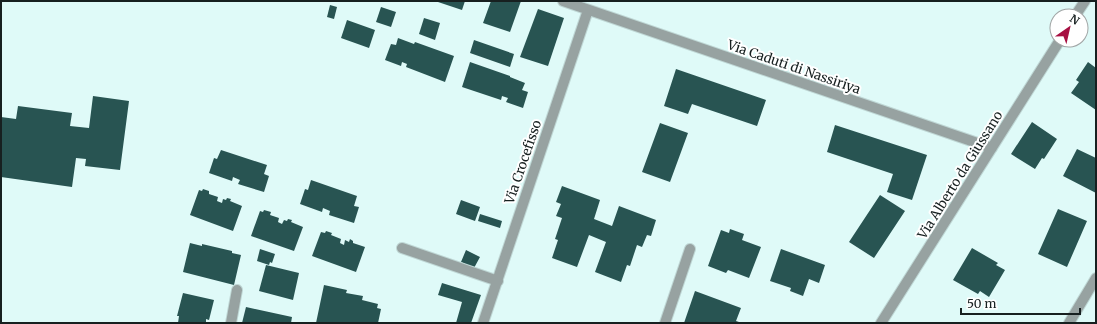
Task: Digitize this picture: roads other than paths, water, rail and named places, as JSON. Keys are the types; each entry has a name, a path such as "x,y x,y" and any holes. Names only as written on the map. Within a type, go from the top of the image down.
{"street":[{"name":"Via Caduti di Nassiriya","path":"562,1 992,148"},
{"name":"Via Crocefisso","path":"483,323 588,10"},
{"name":"Via Alberto da Giussano","path":"881,323 1055,48"},
{"path":"402,248 498,281"},
{"path":"665,323 690,249"},
{"path":"1069,323 1096,278"},
{"path":"231,323 237,290"}]}
